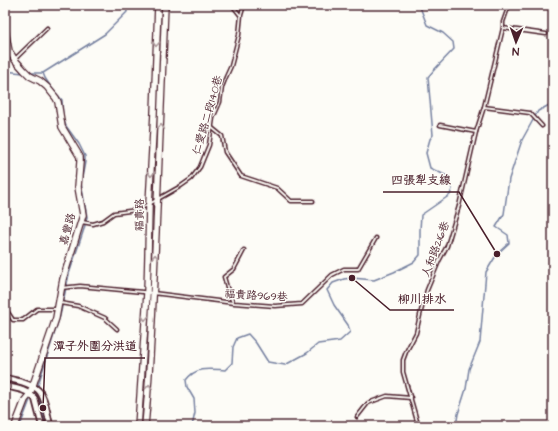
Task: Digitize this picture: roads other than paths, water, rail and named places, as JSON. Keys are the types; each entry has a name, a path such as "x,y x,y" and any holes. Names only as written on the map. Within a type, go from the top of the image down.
{"street":[{"name":"福貴路","path":"138,426 147,293 149,204 158,5"},
{"name":"福貴路","path":"145,426 154,293 165,5"},
{"name":"嘉豐路","path":"5,30 9,51 15,60 27,73 47,87 58,102 62,127 80,157 78,187 83,215 63,279 56,318 30,394 25,400 15,426"},
{"path":"5,378 33,386 38,389 42,394 50,426"},
{"path":"5,386 33,395 42,426"}],"lane":[{"path":"232,5 241,15"},
{"name":"仁愛路二段140巷","path":"81,222 92,224 103,221 114,213 137,210 158,200 191,179 200,167 209,145 212,118 220,102 222,87 231,66 239,35 241,15 244,5"},
{"name":"人和路216巷","path":"418,426 418,421 403,372 403,360 416,333 427,290 447,246 459,206 476,132 484,107 509,5"},
{"path":"15,60 47,28"},
{"path":"503,28 546,34"},
{"path":"484,107 530,113 542,126"},
{"path":"440,125 476,132"},
{"path":"211,127 222,136 225,152 241,176 277,188 291,201 314,201"},
{"name":"福貴路969巷","path":"61,288 80,286 275,306 302,304 332,275 344,269 358,269 376,238"},
{"path":"234,303 229,294 224,277 234,269 244,250"},
{"path":"5,308 13,320 23,320 37,309 58,306 78,306 105,318 117,329"},
{"path":"357,417 368,403 386,396 411,398"}],"water":[{"path":"42,400 49,426 44,426 37,401"}],"waterway":[{"path":"38,385 60,316 69,274 87,217 81,183 85,156 79,144 66,126 63,118 62,100 51,87 43,73 105,34 127,12 126,5"},
{"path":"192,426 195,413 194,399 187,387 186,380 194,372 199,370 225,370 232,363 233,347 237,338 248,334 256,343 268,362 285,365 307,353 318,344 340,341 350,332 348,325 334,305 327,290 333,283 352,278 374,280 414,262 420,255 421,215 450,195 452,189 447,176 430,168 426,153 430,139 433,135 428,77 454,49 453,42 443,33 427,25 420,7 421,5"},
{"path":"5,71 23,73"},
{"path":"29,73 43,73"},
{"path":"456,426 458,414 466,389 469,369 480,342 486,272 497,254 509,243 508,235 496,227 504,214 509,179 522,140 538,111 553,103"},
{"path":"37,393 42,406"},
{"path":"20,426 30,400"}],"place":[{"name":"四張犁支線","path":"497,254"},
{"name":"柳川排水","path":"352,278"},
{"name":"潭子外圍分洪道","path":"43,408"}]}
